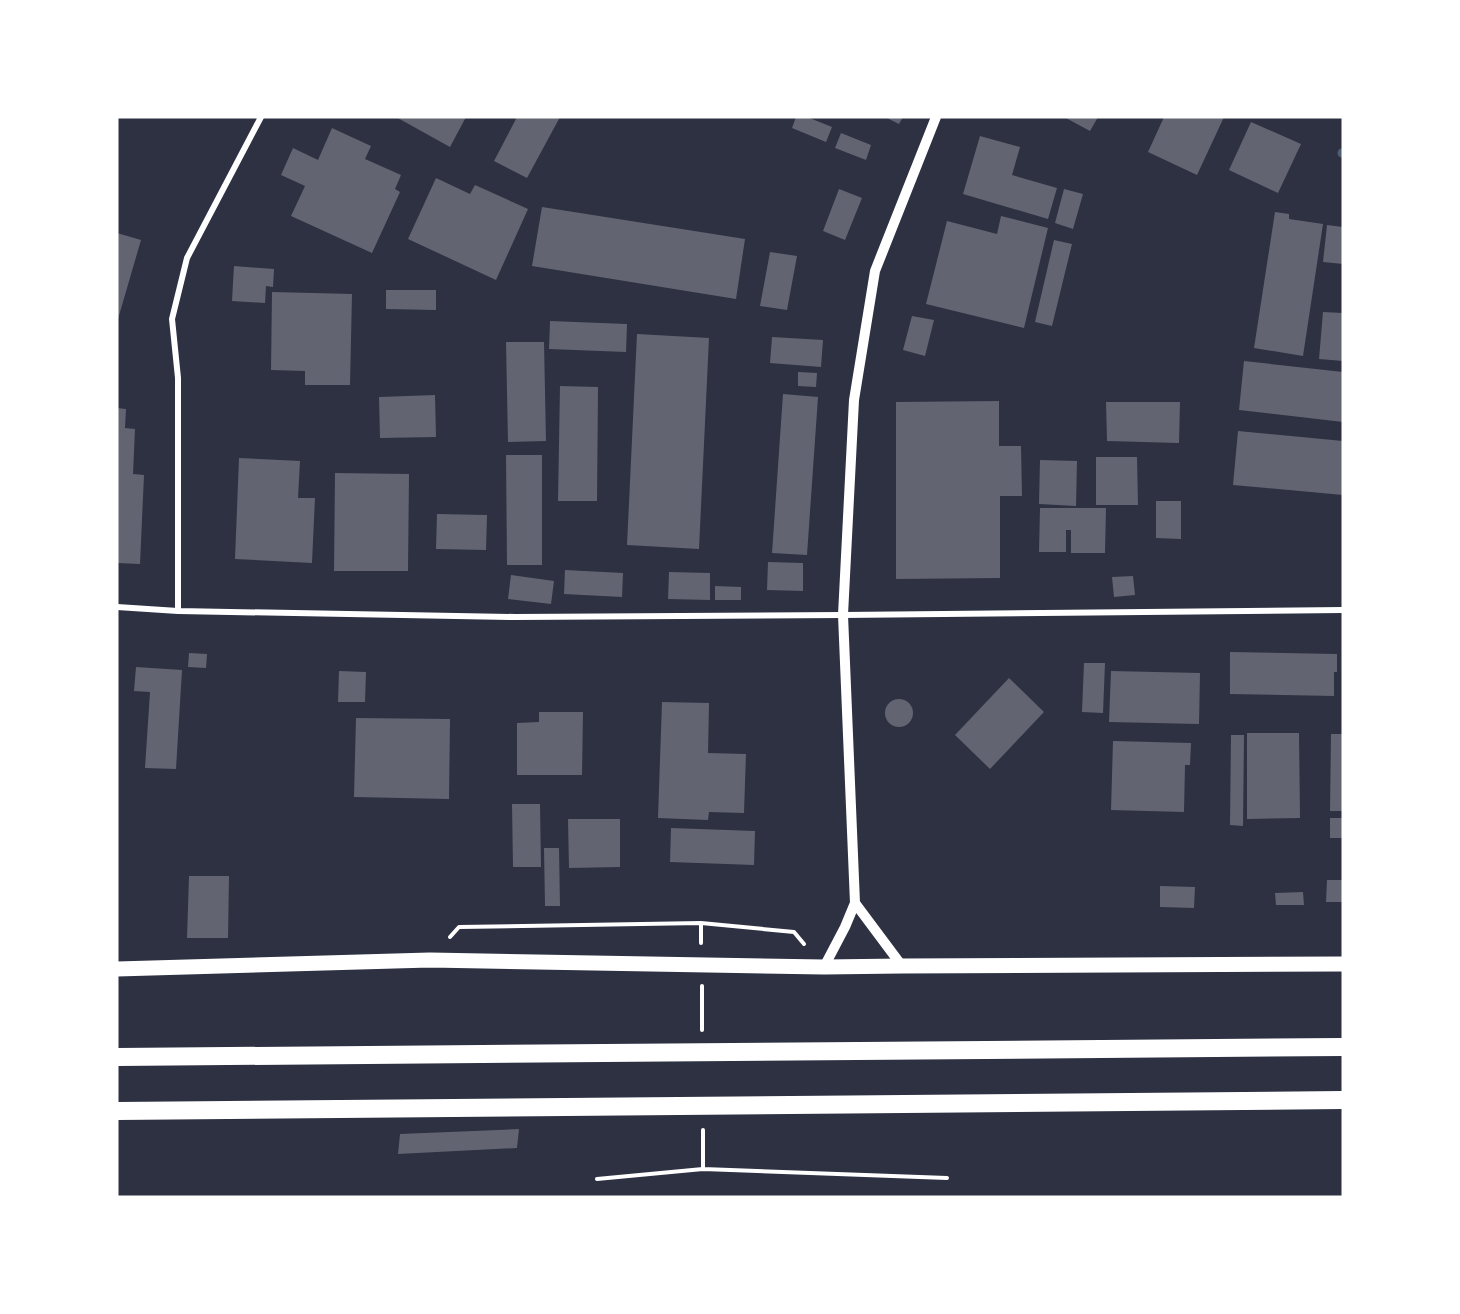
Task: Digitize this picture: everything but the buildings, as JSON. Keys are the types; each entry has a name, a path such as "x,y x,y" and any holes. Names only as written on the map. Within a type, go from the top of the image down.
{"highway":[{"path":"117,1057 1343,1047"},
{"path":"117,1111 1343,1100"}],"main road":[{"path":"117,969 430,960 824,967 1343,964"}],"street":[{"path":"178,611 178,378 172,319 187,258 261,117"},
{"path":"824,967 855,903 843,615 854,400 875,271 936,117"},
{"path":"117,607 178,611 515,616 1343,610"},
{"path":"855,903 902,966"}],"path":[{"path":"459,927 701,923 794,932"},
{"path":"597,1179 703,1169 947,1178"}]}
